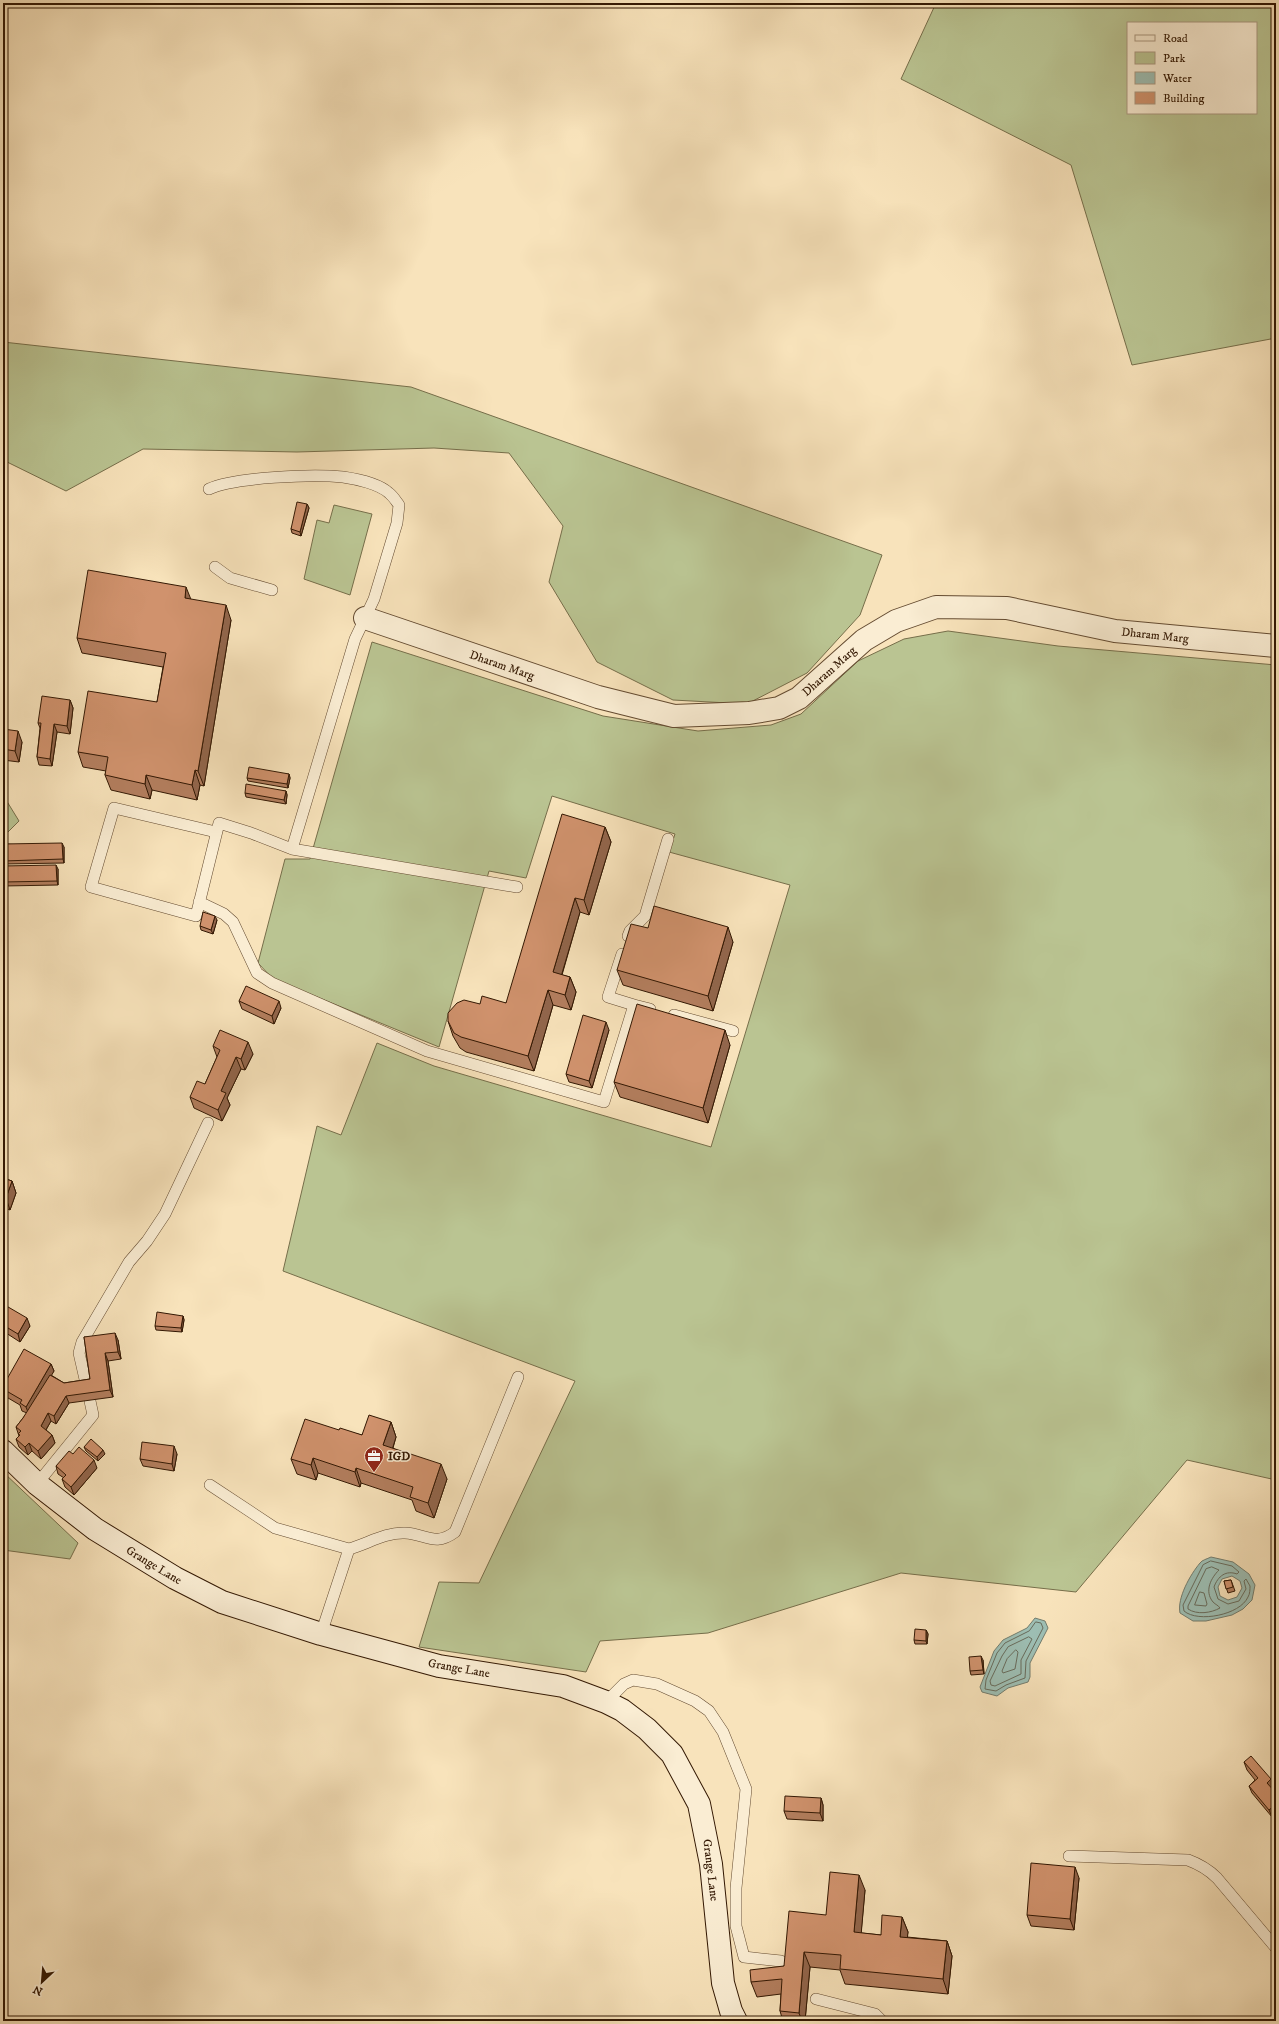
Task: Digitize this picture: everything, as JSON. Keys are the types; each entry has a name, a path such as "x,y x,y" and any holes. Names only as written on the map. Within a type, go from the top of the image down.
{"street":[{"name":"Dharam Marg","path":"365,618 598,697 674,716 749,713 779,708 799,698 864,640 896,621 936,607 1007,608 1115,631 1276,646"},
{"name":"Grange Lane","path":"3,1451 37,1484 95,1529 175,1578 222,1602 321,1634 439,1666 563,1686 606,1702 622,1710 647,1729 672,1754 699,1804 712,1864 723,1983 731,2011 736,2021"}],"lane":[{"path":"209,489 218,485 270,478 327,476 345,478 380,488 389,493 399,505 399,514 374,599 355,639 292,849"},
{"path":"216,567 230,578 272,590"},
{"path":"216,832 114,808 91,887 196,916 219,824 252,833 292,849 517,887"},
{"path":"668,839 645,916 630,931 608,997 733,1031"},
{"path":"199,902 224,914 233,922 257,973 272,983 427,1051 604,1102 634,1005"},
{"path":"87,1388 79,1352 82,1342 129,1262 147,1241 165,1214 208,1123"},
{"path":"210,1485 275,1528 349,1549 391,1534 406,1533 436,1540 446,1538 455,1532 518,1377"},
{"path":"37,1484 93,1415 90,1401"},
{"path":"321,1634 349,1549"},
{"path":"606,1702 624,1684 633,1680 657,1684 700,1704 709,1711 723,1732 746,1789 736,1888 736,1926 744,1957 781,1961"},
{"path":"1069,1856 1188,1860 1197,1863 1208,1869 1276,1948"},
{"path":"816,1999 874,2014 882,2021"}],"green space":[{"path":"936,3 1276,3 1276,338 1132,365 1071,165 901,79"},
{"path":"3,342 411,387 882,555 860,615 807,673 747,704 673,700 597,662 549,582 563,526 509,453 434,448 297,452 143,449 66,491 3,460"},
{"path":"334,505 372,514 350,595 304,579 317,520 329,523"},
{"path":"948,631 1058,646 1276,665 1276,1480 1187,1460 1076,1592 901,1573 708,1633 600,1641 586,1672 419,1647 439,1582 479,1583 575,1381 283,1271 317,1126 341,1135 377,1043 434,1066 711,1147 790,885 669,852 675,834 552,796 526,878 489,871 439,1047 273,979 258,963 285,859 310,859 372,642 603,716 698,731 771,725 801,714 858,661 904,639"},
{"path":"3,795 19,821 3,837"},
{"path":"3,1472 78,1543 70,1559 3,1550"}],"water":[{"path":"1211,1557 1233,1562 1249,1574 1255,1585 1252,1600 1243,1609 1232,1615 1206,1621 1193,1621 1180,1613 1180,1601 1188,1580 1196,1568 1202,1561","holes":["1232,1576 1240,1581 1242,1588 1237,1597 1228,1600 1220,1596 1218,1587 1222,1579"]},
{"path":"1035,1618 1045,1621 1048,1628 1030,1663 1030,1677 1028,1682 1008,1688 997,1696 982,1692 980,1687 994,1651 1003,1640 1027,1628"}],"building":[{"path":"297,502 307,504 300,532 291,529"},
{"path":"88,570 186,587 185,598 226,605 198,771 195,770 192,785 146,775 145,784 105,775 108,757 78,752 88,691 157,702 166,653 77,638"},
{"path":"42,696 70,700 67,726 54,724 50,759 37,757 41,723 38,723"},
{"path":"3,729 18,731 15,751 3,749"},
{"path":"249,767 289,774 287,784 247,778"},
{"path":"246,784 286,791 284,800 245,793"},
{"path":"562,814 605,827 584,900 575,898 553,972 570,977 565,995 548,990 528,1056 461,1037 454,1033 448,1021 448,1013 457,1003 464,1000 480,1004 482,996 506,1003"},
{"path":"62,843 63,859 3,861 3,844"},
{"path":"56,865 57,881 3,882 3,866"},
{"path":"654,906 728,927 708,996 617,970 631,924 648,928"},
{"path":"203,912 215,916 211,930 200,926"},
{"path":"246,986 279,1001 272,1016 239,1001"},
{"path":"637,1004 725,1030 703,1108 614,1082"},
{"path":"583,1015 606,1022 589,1081 566,1074"},
{"path":"220,1030 248,1042 241,1059 236,1057 221,1091 226,1093 218,1110 190,1097 197,1081 205,1084 220,1050 213,1046"},
{"path":"3,1178 12,1181 6,1198 3,1197"},
{"path":"3,1304 27,1318 18,1334 3,1325"},
{"path":"157,1312 183,1316 181,1328 155,1326"},
{"path":"115,1333 118,1352 105,1353 110,1390 66,1396 54,1416 48,1413 41,1426 52,1435 38,1451 29,1443 25,1447 16,1439 20,1435 18,1434 21,1431 16,1427 50,1375 64,1383 90,1379 84,1337"},
{"path":"24,1349 51,1364 26,1407 20,1403 22,1400 3,1389 3,1376 7,1379"},
{"name":"IGD","path":"369,1415 391,1422 383,1445 441,1464 428,1503 410,1497 413,1487 356,1468 355,1472 313,1458 311,1465 291,1459 305,1419 339,1430 340,1428 362,1435"},
{"path":"91,1439 103,1450 97,1457 84,1447"},
{"path":"142,1442 174,1446 172,1464 140,1459"},
{"path":"79,1447 94,1460 71,1487 62,1479 66,1475 56,1466 69,1451 73,1454"},
{"path":"1231,1580 1233,1587 1226,1589 1224,1581"},
{"path":"915,1629 926,1630 926,1641 914,1640"},
{"path":"981,1656 983,1670 970,1671 969,1657"},
{"path":"1251,1756 1271,1779 1267,1783 1276,1793 1276,1804 1269,1810 1249,1786 1258,1778 1244,1762"},
{"path":"785,1796 821,1798 820,1813 784,1811"},
{"path":"1031,1863 1075,1867 1070,1919 1027,1915"},
{"path":"830,1872 859,1875 854,1932 881,1935 882,1915 902,1917 900,1937 947,1941 943,1979 840,1969 841,1955 804,1952 799,2013 780,2011 782,1979 751,1982 750,1970 784,1966 789,1911 826,1915"}],"place":[{"name":"IGD","path":"374,1473"}]}
